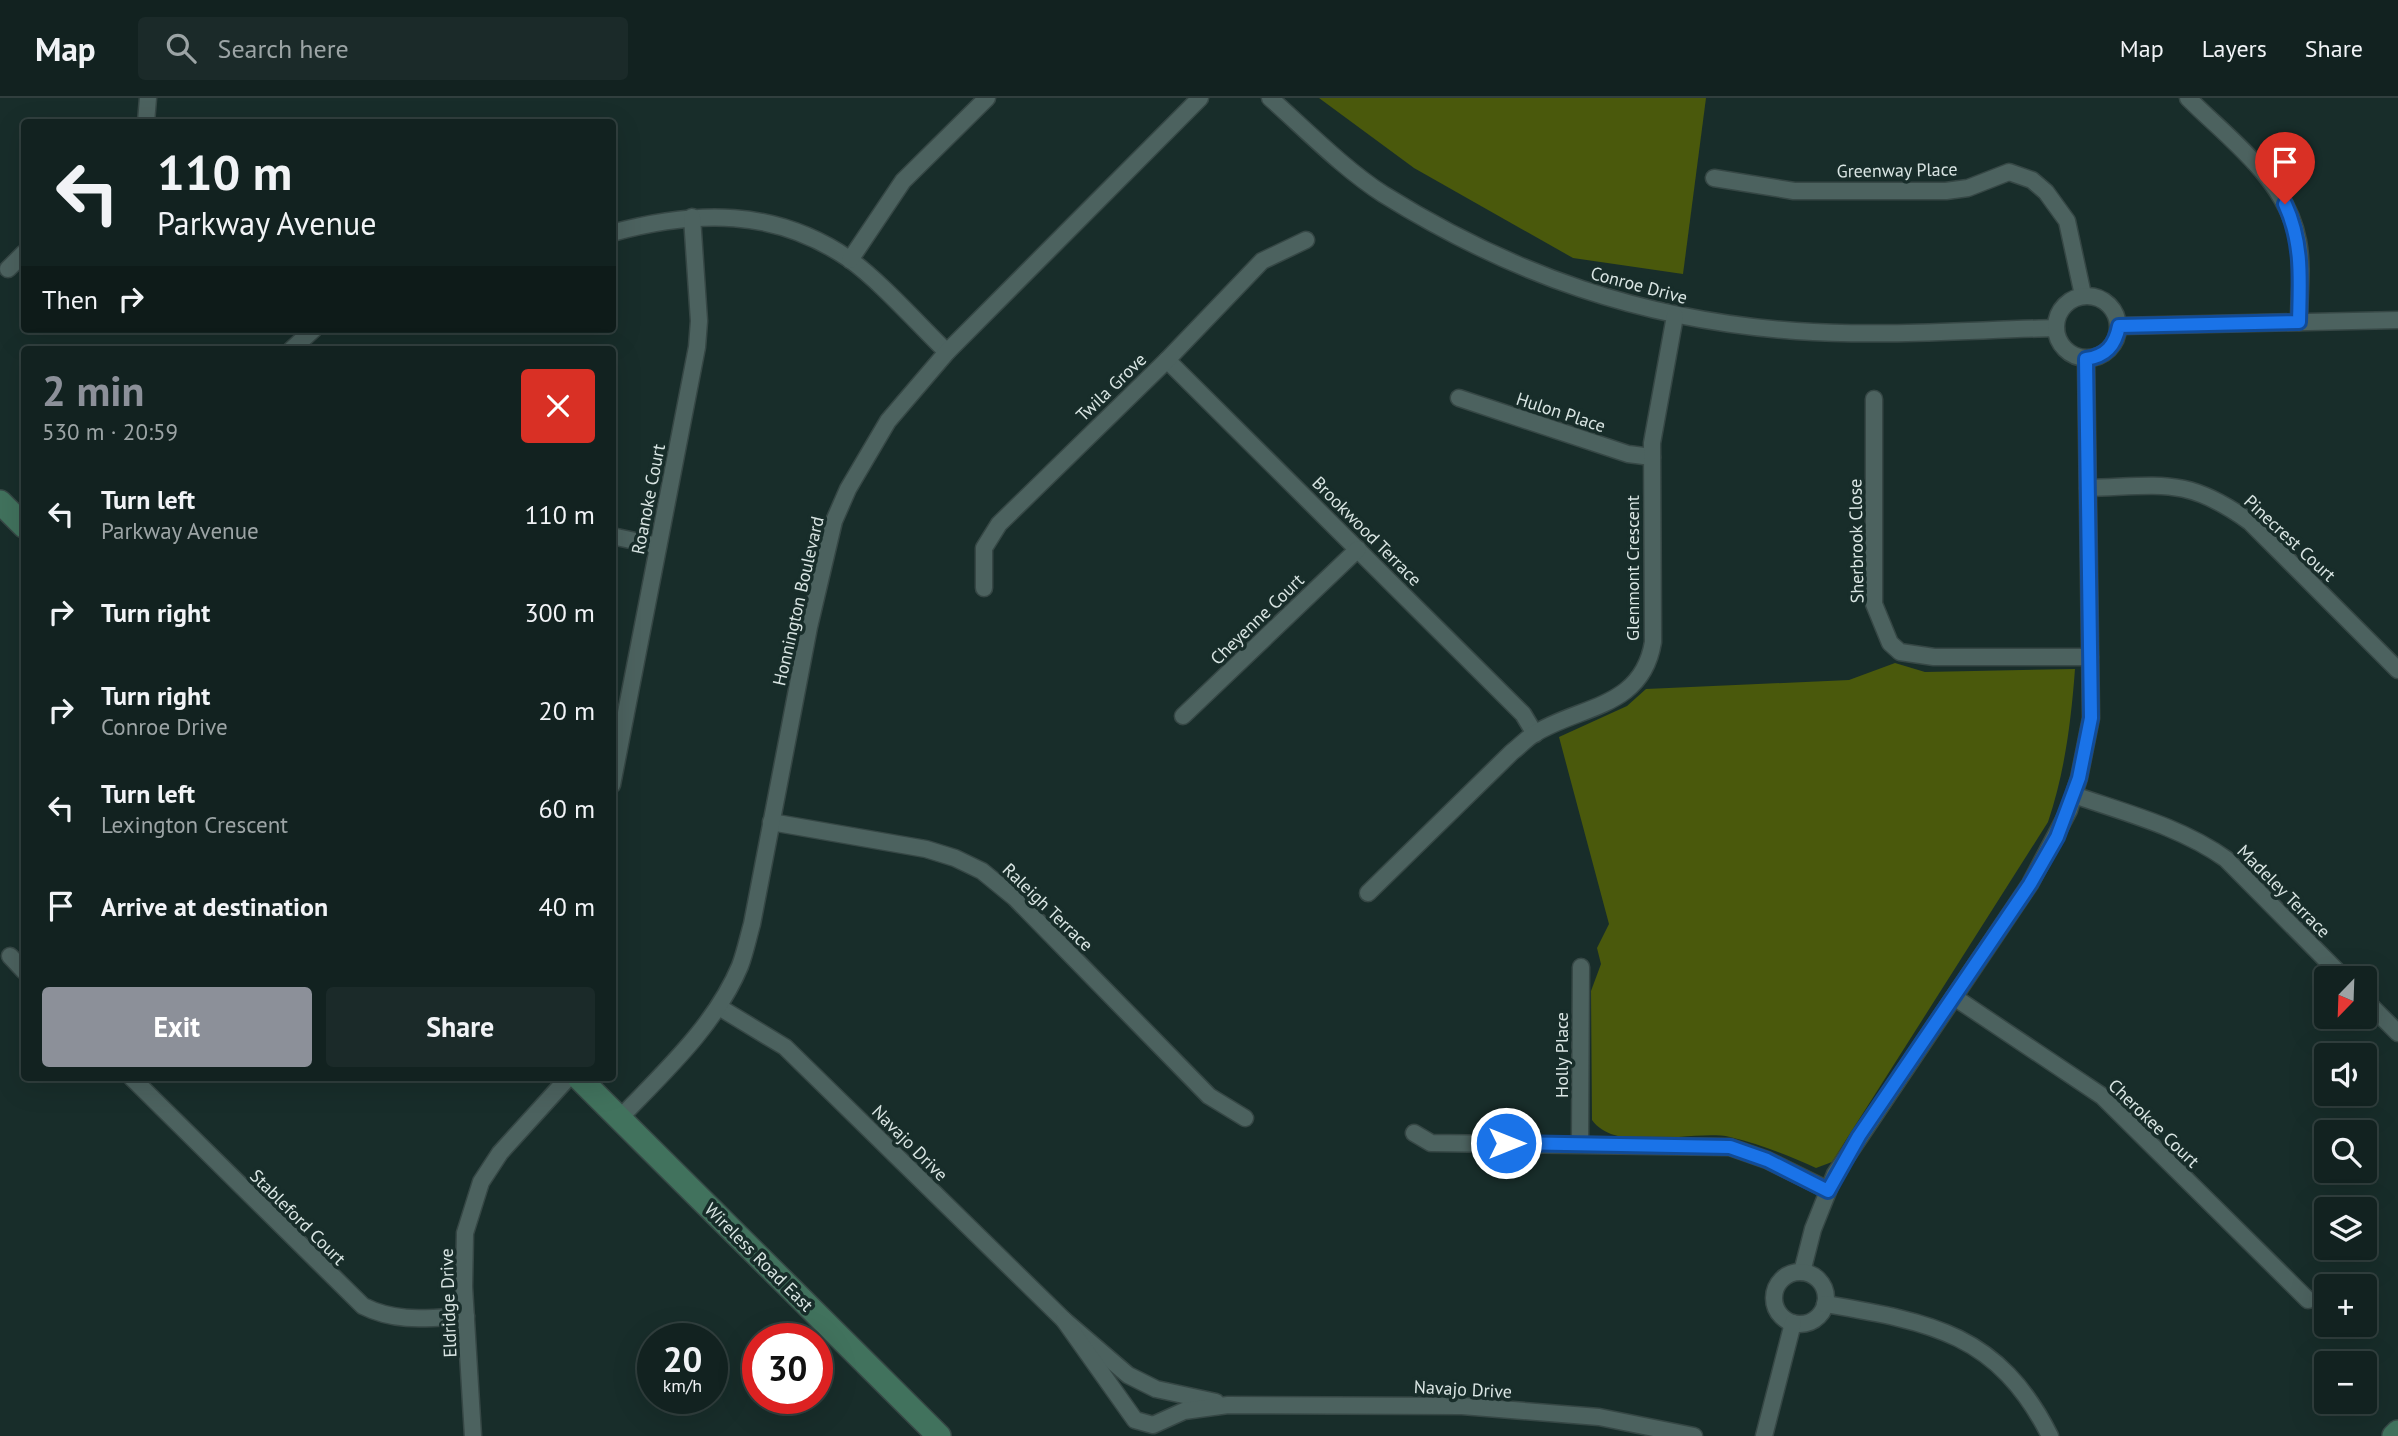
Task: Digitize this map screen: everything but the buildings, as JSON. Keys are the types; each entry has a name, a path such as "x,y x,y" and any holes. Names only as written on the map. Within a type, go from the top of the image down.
{"street":[{"path":"146,119 148,98"},
{"path":"850,260 903,181 987,98"},
{"name":"Honnington Boulevard","path":"619,1119 669,1067 719,1007 740,966 752,924 809,627 834,521 848,489 888,421 947,352 1200,98"},
{"name":"Conroe Drive","path":"1270,98 1381,192 1500,258 1602,298 1675,316 1796,331 1860,333 2056,328"},
{"path":"2188,98 2267,176 2285,204 2298,238 2299,322"},
{"name":"Greenway Place","path":"1714,178 1794,191 1946,191 1968,188 2009,172 2020,174 2046,192 2067,221 2083,295"},
{"path":"616,232 656,221 692,217 743,219 786,227 850,260 947,352"},
{"name":"Roanoke Court","path":"616,765 697,347 699,321 692,217"},
{"name":"Twila Grove","path":"984,589 984,548 999,524 1167,360 1262,261 1306,240"},
{"path":"8,269 21,256"},
{"path":"2083,295 2099,298 2110,305 2119,326 2116,340 2108,350 2099,357 2086,359 2074,357 2063,348 2056,328 2057,315 2064,305 2083,295"},
{"name":"Glenmont Crescent","path":"1368,893 1487,773 1535,734 1616,698 1632,687 1646,667 1653,642 1652,457 1675,316"},
{"path":"2119,326 2398,320"},
{"path":"295,346 310,333"},
{"path":"1802,1272 1828,1191 1859,1136 2044,861 2074,796 2091,718 2086,359"},
{"name":"Brookwood Terrace","path":"1167,360 1524,714 1535,734"},
{"name":"Hulon Place","path":"1459,398 1628,454 1652,457"},
{"name":"Sherbrook Close","path":"1874,398 1874,604 1890,643 1900,652 1934,657 2091,657"},
{"name":"Pinecrest Court","path":"2088,488 2178,485 2230,507 2250,522 2398,670"},
{"path":"0,502 21,523"},
{"path":"616,537 659,546"},
{"name":"Cheyenne Court","path":"1184,716 1358,549"},
{"name":"Madeley Terrace","path":"2074,796 2173,830 2206,845 2226,859 2332,966"},
{"name":"Raleigh Terrace","path":"771,822 926,849 955,858 982,871 1015,898 1209,1096 1245,1118"},
{"path":"10,956 21,968"},
{"name":"Holly Place","path":"1580,1144 1581,967"},
{"name":"Cherokee Court","path":"1954,997 2102,1096 2308,1300"},
{"name":"Navajo Drive","path":"719,1007 785,1048 1064,1320 1128,1375 1156,1389 1228,1405"},
{"path":"2377,1012 2398,1033"},
{"name":"Stableford Court","path":"135,1081 363,1306 381,1315 402,1320 466,1316"},
{"name":"Eldridge Drive","path":"473,1436 466,1316 465,1233 481,1182 500,1153 565,1081"},
{"name":"Wireless Road East","path":"582,1081 939,1436"},
{"path":"1414,1133 1431,1143 1730,1147 1767,1160 1828,1191"},
{"path":"1802,1272 1818,1280 1825,1304 1818,1317 1810,1322 1793,1323 1776,1308 1776,1288 1790,1274 1802,1272"},
{"path":"1825,1304 1885,1315 1944,1332 1975,1346 1997,1361 2013,1378 2028,1397 2050,1436"},
{"name":"Navajo Drive","path":"1064,1320 1135,1420 1153,1424 1184,1411 1228,1405 1462,1406 1599,1417 1694,1436"},
{"path":"1764,1436 1793,1323"},
{"path":"2394,1436 2398,1432"}],"green space":[{"path":"1319,98 1706,98 1683,274 1573,258 1414,168"},
{"path":"1895,663 1925,672 2075,669 2066,746 2048,822 1832,1162 1816,1168 1730,1137 1714,1135 1637,1139 1604,1130 1592,1120 1591,991 1601,964 1597,948 1609,924 1559,737 1627,706 1646,689 1849,680"}],"route":[{"path":"1506,1143 1730,1147 1767,1160 1828,1191 1835,1174 1859,1136 2044,861 2069,810 2079,778 2091,718 2086,359 2099,357 2108,350 2116,340 2119,326 2299,322 2298,238 2285,204"}]}
